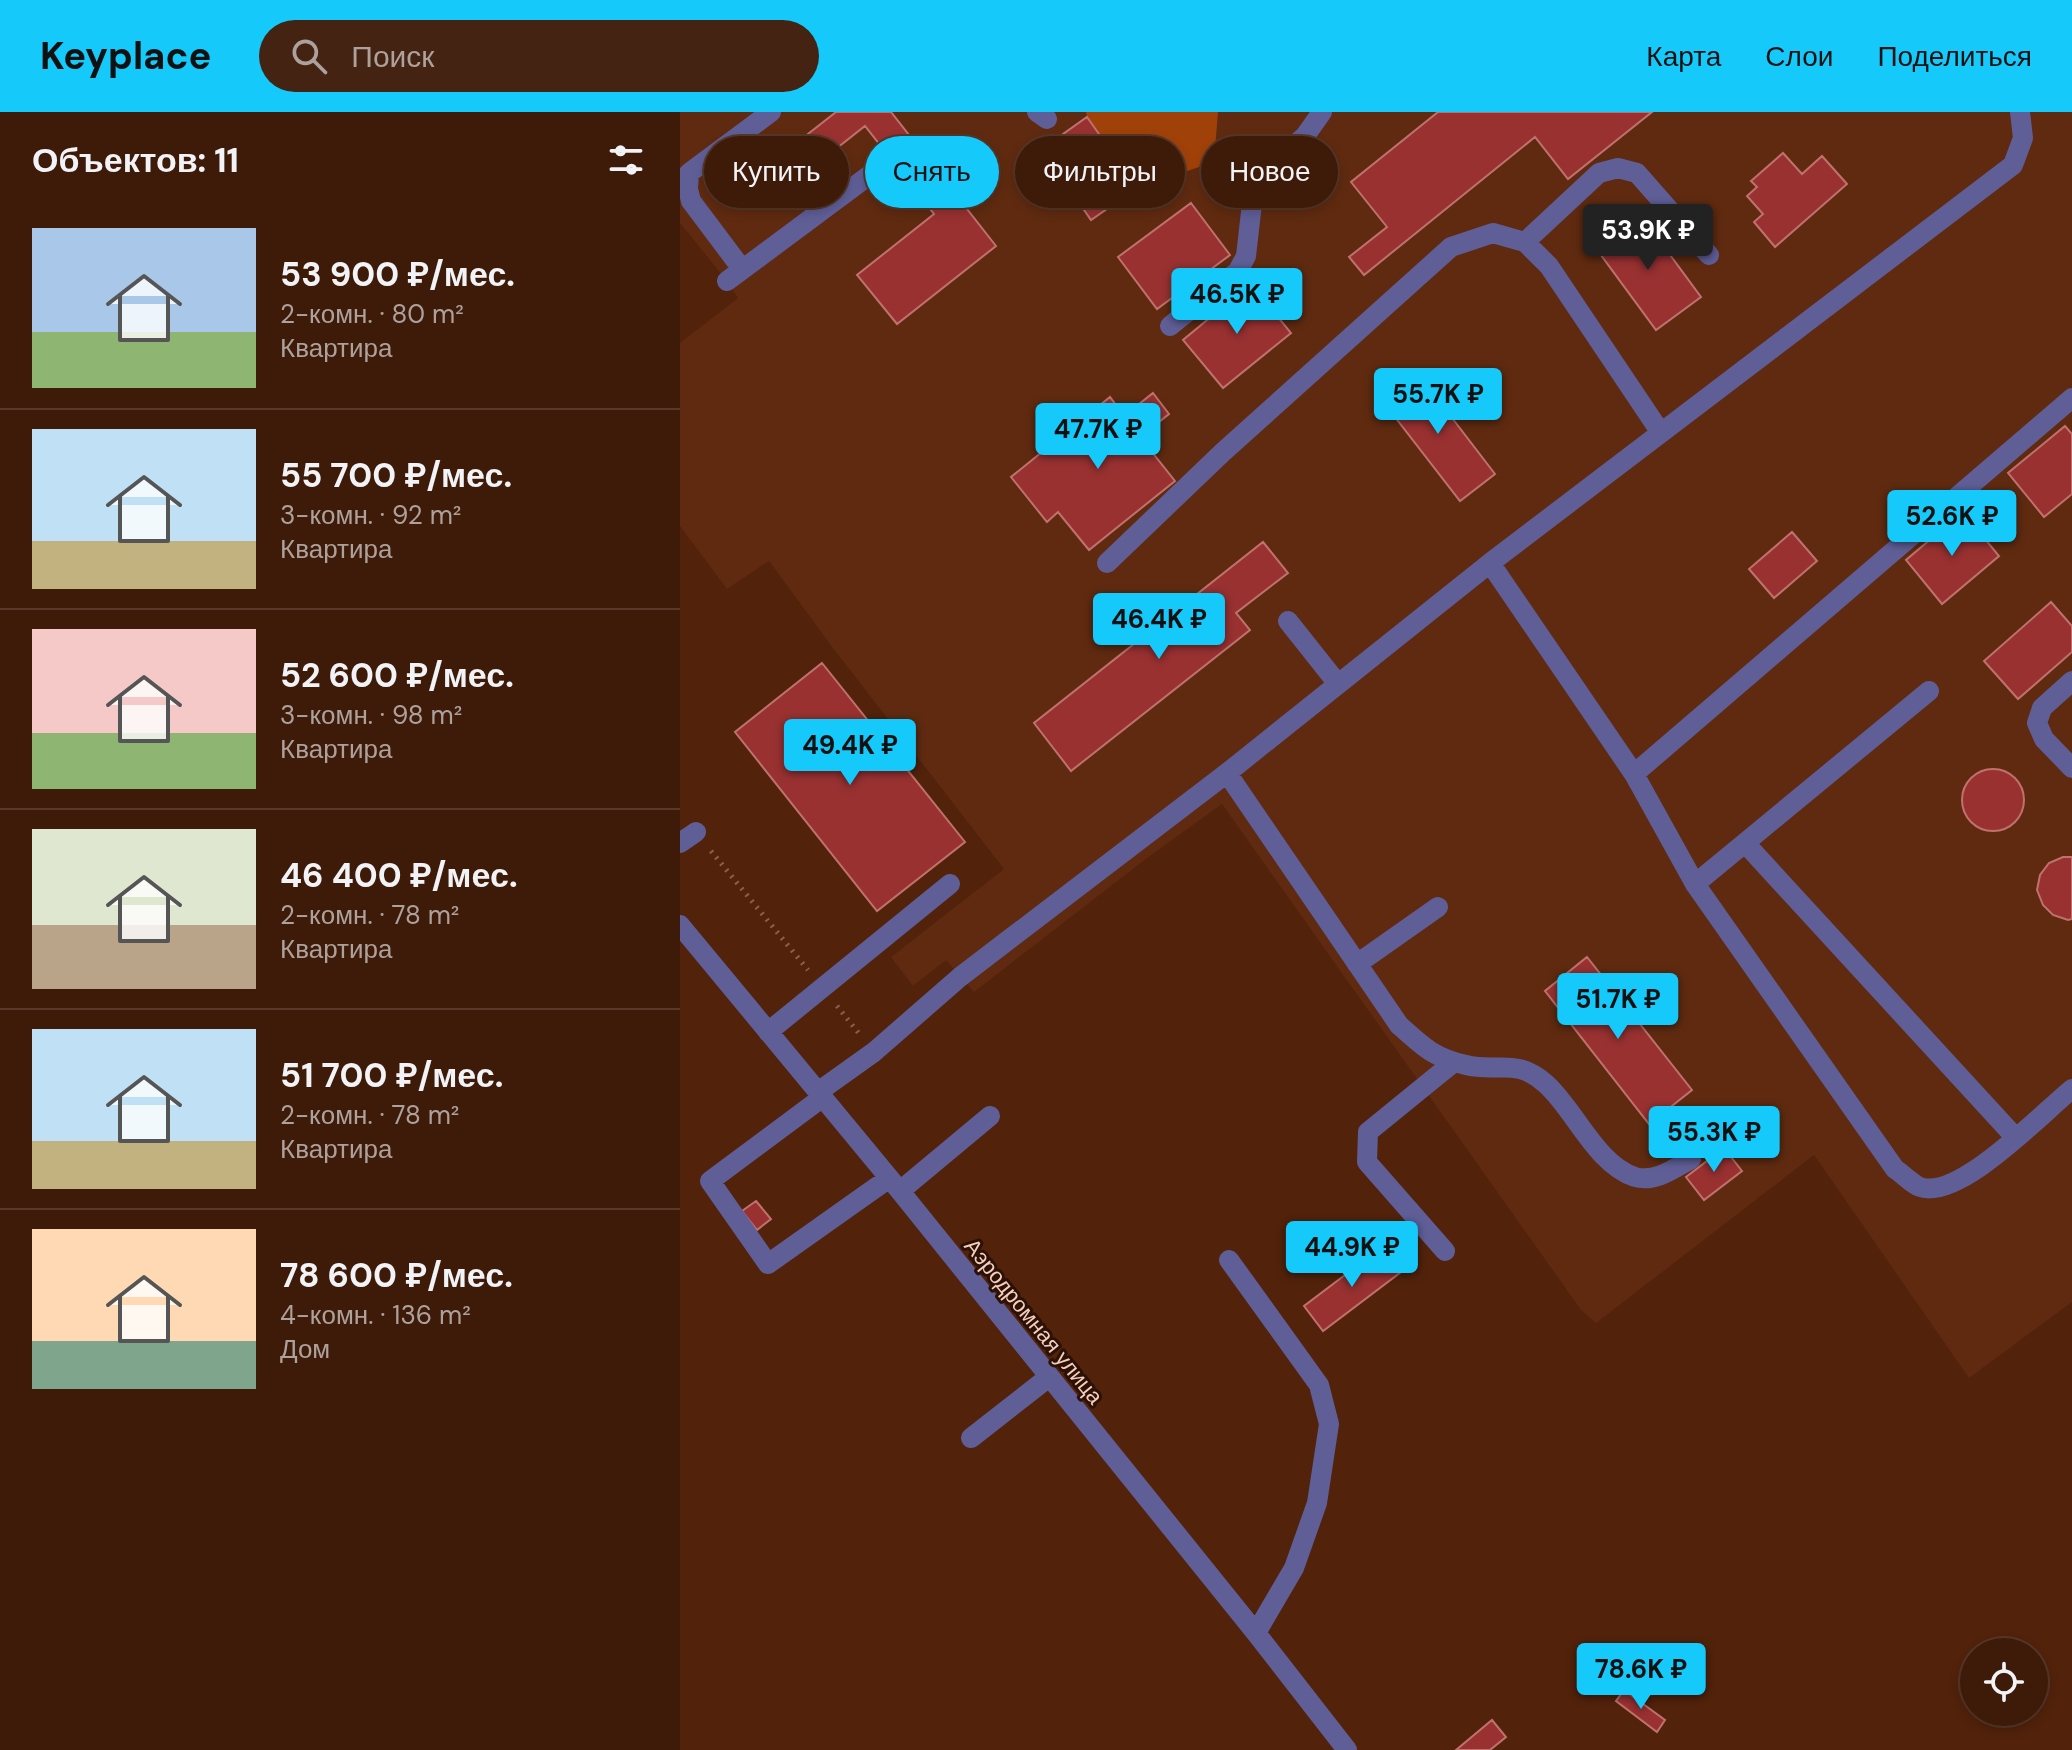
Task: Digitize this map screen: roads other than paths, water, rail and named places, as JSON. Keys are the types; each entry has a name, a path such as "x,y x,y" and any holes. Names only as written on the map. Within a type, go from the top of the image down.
{"street":[{"path":"771,112 689,173 691,201 734,275 865,178"},
{"path":"1170,326 1238,271 1246,256 1254,186 1262,174 1305,136 1322,112"},
{"path":"990,1116 894,1185 768,1264 710,1181 874,1052 960,977 1227,773 1490,563 2013,165 2023,138 2020,112"},
{"path":"1525,242 1599,173 1618,168 1637,173 1709,255"},
{"path":"1107,563 1223,452 1451,247 1493,233 1525,242 1549,266 1661,433"},
{"path":"1634,774 2072,398"},
{"path":"1490,563 1634,774 1695,884 1895,1169 1922,1188 1949,1186 1976,1172 2072,1089"},
{"path":"1288,621 1338,684"},
{"path":"2072,681 2042,708 2037,723 2044,739 2072,768"},
{"path":"1695,884 1929,691"},
{"path":"1227,773 1399,1025 1431,1054 1468,1066 1517,1066 1546,1084 1610,1162 1636,1177 1660,1177 1691,1159"},
{"path":"1745,843 2015,1137"},
{"path":"768,1032 950,884"},
{"path":"1357,964 1438,907"},
{"name":"Аэродромная улица","path":"680,925 688,947 768,1032 894,1185 1347,1750"},
{"path":"1445,1251 1367,1162 1365,1148 1368,1132 1454,1062"},
{"path":"1229,1260 1319,1385 1329,1424 1317,1503 1294,1568 1256,1633"},
{"path":"971,1438 1049,1377"}]}
